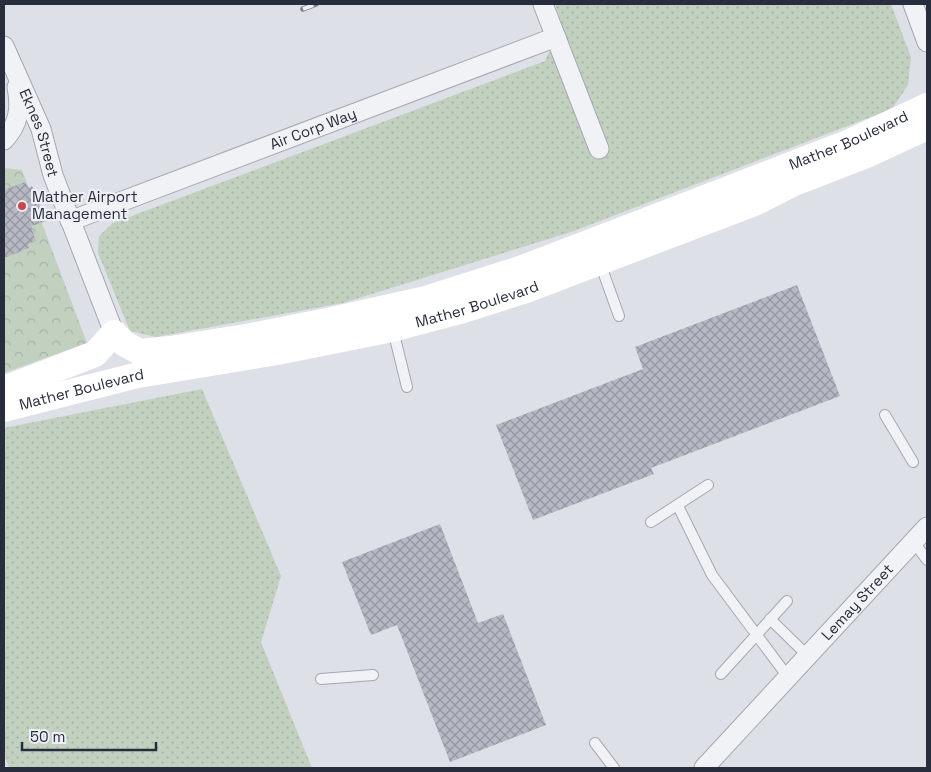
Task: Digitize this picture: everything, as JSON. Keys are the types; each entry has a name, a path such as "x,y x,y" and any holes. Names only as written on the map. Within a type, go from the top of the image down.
{"street":[{"path":"543,4 599,149"},
{"path":"913,4 927,42"},
{"name":"Air Corp Way","path":"70,221 556,37"},
{"name":"Eknes Street","path":"4,47 41,129 53,175 114,333"},
{"path":"4,142 13,130 18,114 19,97 12,66"},
{"name":"Mather Boulevard","path":"114,333 125,344 140,352 170,349 327,321 426,298 520,269 643,222 846,144 927,106"},
{"name":"Mather Boulevard","path":"4,409 138,375 277,352 392,328 460,311 526,290 757,202 794,183 869,154 927,127"},
{"path":"4,142 41,129"},
{"path":"4,388 95,354 114,333"},
{"name":"Lemay Street","path":"704,768 927,527"}],"lane":[{"path":"600,262 619,316"},
{"path":"392,328 407,387"},
{"path":"885,415 913,462"},
{"path":"652,522 708,485"},
{"path":"678,506 712,575 788,677"},
{"path":"914,542 927,560"},
{"path":"721,674 787,601"},
{"path":"770,619 808,656"},
{"path":"321,678 373,675"},
{"path":"595,743 614,768"}],"green space":[{"path":"555,4 891,4 911,57 908,85 892,109 571,232 343,303 156,337 130,331 98,253 99,236 113,223 545,61 562,25"},
{"path":"4,168 22,170 87,343 4,373"},
{"path":"202,389 281,576 261,642 312,768 9,768 4,755 4,428"}],"building":[{"name":"Mather Airport Management","path":"25,182 28,188 32,186 47,221 31,226 36,241 28,244 29,248 4,258 4,190"},
{"path":"797,285 840,396 651,468 654,474 533,520 496,425 643,369 635,347"},
{"path":"440,524 478,623 503,614 546,725 450,762 397,625 371,635 342,562"}],"railway":[{"path":"303,9 316,4"}],"place":[{"name":"Mather Airport Management","path":"22,206"}]}
